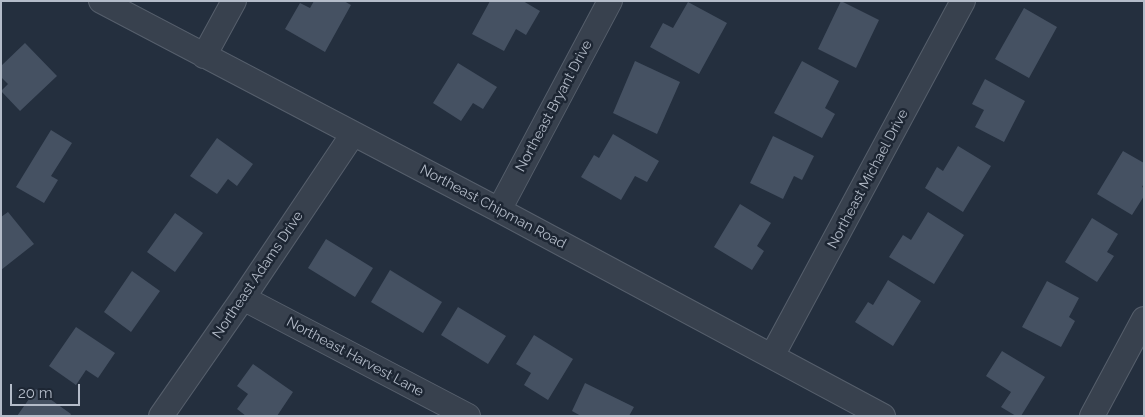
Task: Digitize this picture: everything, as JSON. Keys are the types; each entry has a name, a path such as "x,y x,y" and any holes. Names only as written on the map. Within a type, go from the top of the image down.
{"street":[{"name":"Northeast Chipman Road","path":"101,1 499,210 883,416"},
{"path":"204,56 234,1"},
{"name":"Northeast Bryant Drive","path":"499,210 610,1"},
{"name":"Northeast Michael Drive","path":"772,356 963,1"},
{"name":"Northeast Adams Drive","path":"161,416 353,134"},
{"name":"Northeast Harvest Lane","path":"243,298 468,416"},
{"path":"1092,416 1144,319"}],"building":[{"path":"314,1 344,1 351,5 325,52 285,29 300,3 310,8"},
{"path":"490,1 523,1 540,11 526,35 516,29 504,51 472,34"},
{"path":"841,1 879,20 856,68 818,49"},
{"path":"688,2 727,23 699,74 650,47 663,23 673,28"},
{"path":"1024,8 1057,27 1029,78 995,59"},
{"path":"25,43 57,76 20,111 1,91 8,84 1,77 1,66"},
{"path":"635,61 680,82 657,134 613,113"},
{"path":"802,61 839,81 825,108 835,114 822,138 774,113"},
{"path":"458,63 497,87 483,109 473,103 461,121 433,103"},
{"path":"985,79 1025,101 1004,142 975,127 984,110 972,104"},
{"path":"51,130 72,143 51,176 58,180 44,203 16,187"},
{"path":"613,134 659,161 647,182 635,176 621,200 581,177 594,155 599,158"},
{"path":"773,136 814,156 802,180 794,176 783,199 750,183"},
{"path":"217,138 253,164 237,186 228,179 217,194 190,176"},
{"path":"958,146 991,166 963,212 925,188 937,167 943,171"},
{"path":"1123,151 1144,163 1144,183 1142,187 1144,188 1144,196 1132,215 1097,194"},
{"path":"740,204 771,223 757,246 764,251 752,270 714,247"},
{"path":"8,212 34,244 1,270 1,217"},
{"path":"928,212 964,235 934,284 889,257 903,235 911,240"},
{"path":"175,213 203,233 175,272 147,252"},
{"path":"1092,218 1118,234 1107,252 1114,256 1097,282 1065,262"},
{"path":"326,239 373,268 355,297 308,268"},
{"path":"390,270 442,302 423,333 371,302"},
{"path":"132,271 160,291 131,332 104,312"},
{"path":"888,280 921,301 893,346 855,322 868,302 873,305"},
{"path":"1047,281 1079,298 1069,317 1075,321 1061,347 1022,327"},
{"path":"458,307 506,336 488,364 441,335"},
{"path":"76,327 115,353 98,378 86,370 76,385 49,366"},
{"path":"534,335 573,359 548,400 524,385 531,373 516,364"},
{"path":"1002,351 1045,377 1021,416 1016,416 1001,407 1011,392 986,376"},
{"path":"253,364 293,392 277,416 246,416 237,409 248,394 237,386"},
{"path":"585,383 634,407 629,416 581,416 572,411"},
{"path":"36,389 71,414 70,416 17,416"}]}
